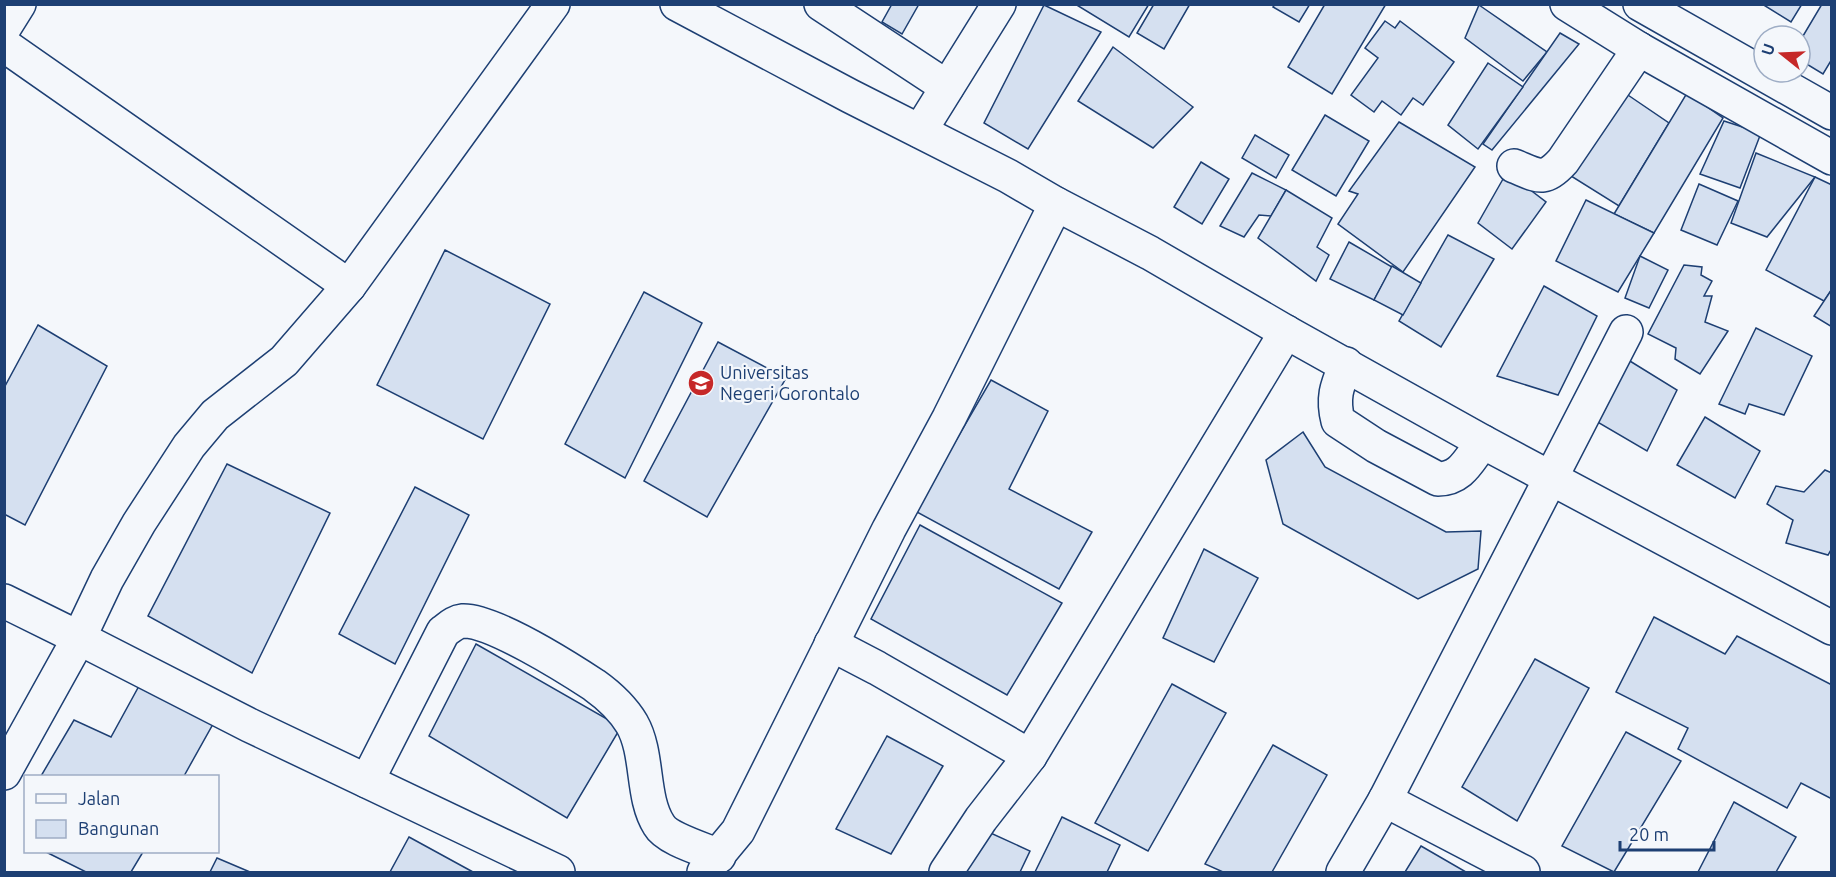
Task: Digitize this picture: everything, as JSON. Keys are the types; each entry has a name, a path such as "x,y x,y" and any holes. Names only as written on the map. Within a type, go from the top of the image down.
{"street":[{"path":"4,28 19,4"},
{"path":"677,4 1008,176 1150,253 1483,442 1832,628"},
{"path":"821,4 947,87"},
{"path":"920,131 999,4"},
{"path":"1567,4 1639,49 1832,158"},
{"path":"1641,4 1832,113"},
{"path":"4,773 79,638 107,579 189,446 214,415 284,361 349,286 544,7"},
{"path":"4,45 349,286"},
{"path":"1514,166 1537,175 1545,176 1552,173 1563,161 1639,49"},
{"path":"367,781 443,632 453,623 464,621 487,626 512,637 594,685 615,702 632,725 643,754 646,785 660,828 712,864 738,831 889,529 949,418 1056,204"},
{"path":"946,873 981,819 1030,756 1286,332"},
{"path":"1343,873 1384,800 1626,332"},
{"path":"1346,364 1335,391 1334,406 1338,421 1376,446 1438,479 1447,479 1458,475 1483,442"},
{"path":"4,601 249,725 558,873"},
{"path":"831,644 1030,756"},
{"path":"1384,800 1523,873"}],"building":[{"path":"892,4 919,4 902,34 882,22"},
{"path":"1075,4 1149,4 1129,37"},
{"path":"1154,4 1190,4 1164,49 1137,33"},
{"path":"1275,4 1310,4 1299,22 1273,7"},
{"path":"1325,4 1386,4 1332,94 1288,67"},
{"path":"1762,4 1802,4 1791,22"},
{"path":"1822,4 1832,4 1832,59 1823,74 1812,67 1812,24 1810,24"},
{"path":"1044,5 1101,32 1028,149 984,123"},
{"path":"1479,5 1547,52 1523,81 1465,38"},
{"path":"1385,21 1395,28 1400,21 1454,62 1423,105 1413,98 1401,115 1382,101 1374,112 1351,95 1378,58 1365,48"},
{"path":"1560,33 1579,44 1492,150 1483,144"},
{"path":"1113,47 1193,107 1153,148 1078,101"},
{"path":"1488,63 1523,87 1478,149 1448,125"},
{"path":"1622,91 1669,123 1619,206 1571,176"},
{"path":"1687,93 1723,118 1654,233 1614,214"},
{"path":"1325,115 1369,141 1336,196 1292,170"},
{"path":"1724,121 1761,133 1740,188 1700,174"},
{"path":"1399,122 1475,167 1403,272 1338,224 1358,194 1349,191"},
{"path":"1255,135 1289,155 1276,178 1242,158"},
{"path":"1756,153 1815,177 1767,237 1731,223"},
{"path":"1201,162 1229,179 1202,224 1174,207"},
{"path":"1507,172 1546,202 1512,249 1478,223"},
{"path":"1252,173 1286,190 1271,216 1259,215 1244,237 1220,226"},
{"path":"1815,177 1832,185 1832,289 1824,301 1766,270"},
{"path":"1699,184 1738,201 1717,245 1681,230"},
{"path":"1286,190 1332,218 1317,247 1329,255 1316,281 1258,238"},
{"path":"1586,200 1654,233 1618,292 1556,261"},
{"path":"1448,235 1494,259 1441,347 1399,321"},
{"path":"1349,242 1392,267 1374,300 1330,279"},
{"path":"445,250 550,304 483,439 377,385"},
{"path":"1640,256 1668,270 1649,308 1625,298"},
{"path":"1684,265 1702,267 1701,275 1712,281 1704,296 1712,296 1705,322 1728,331 1700,374 1675,359 1676,348 1648,334"},
{"path":"1392,266 1421,283 1403,315 1374,300"},
{"path":"1544,286 1597,316 1558,395 1497,376"},
{"path":"1832,289 1832,327 1814,316"},
{"path":"644,292 702,323 625,478 565,444"},
{"path":"38,325 107,366 25,525 4,514 4,388"},
{"path":"1756,328 1812,356 1784,415 1749,404 1745,414 1719,404"},
{"path":"718,342 786,378 707,517 644,481"},
{"path":"1625,358 1677,390 1647,451 1594,420"},
{"path":"991,380 1048,411 1009,489 1092,532 1059,589 915,511"},
{"path":"1705,417 1760,451 1735,498 1677,465"},
{"path":"1303,432 1325,467 1446,532 1481,531 1478,569 1418,599 1283,524 1266,460"},
{"path":"227,464 330,513 252,673 148,616"},
{"path":"1825,470 1832,473 1832,548 1828,555 1786,543 1793,520 1767,504 1776,486 1804,492"},
{"path":"415,487 469,515 395,664 339,634"},
{"path":"920,525 1062,603 1007,695 871,619"},
{"path":"1204,549 1258,578 1214,662 1163,638"},
{"path":"1654,617 1725,654 1737,636 1832,685 1832,799 1801,783 1787,808 1678,749 1688,728 1616,692"},
{"path":"476,644 621,727 567,818 429,736"},
{"path":"1535,659 1589,688 1517,821 1462,787"},
{"path":"1172,684 1226,713 1148,851 1095,823"},
{"path":"139,686 213,724 185,775 42,775 74,720 111,737"},
{"path":"1626,732 1681,761 1614,872 1562,846"},
{"path":"887,736 943,766 891,854 836,829"},
{"path":"1273,745 1327,775 1272,872 1223,872 1205,864"},
{"path":"1734,802 1796,837 1776,872 1698,872"},
{"path":"1062,817 1120,845 1107,872 1035,872"},
{"path":"984,830 1030,851 1020,872 962,872"},
{"path":"409,837 473,872 390,872"},
{"path":"1421,846 1466,872 1405,872"},
{"path":"48,853 142,853 131,872 86,872"},
{"path":"217,858 250,872 210,872"}],"place":[{"name":"Universitas Negeri Gorontalo","path":"701,383"}]}
